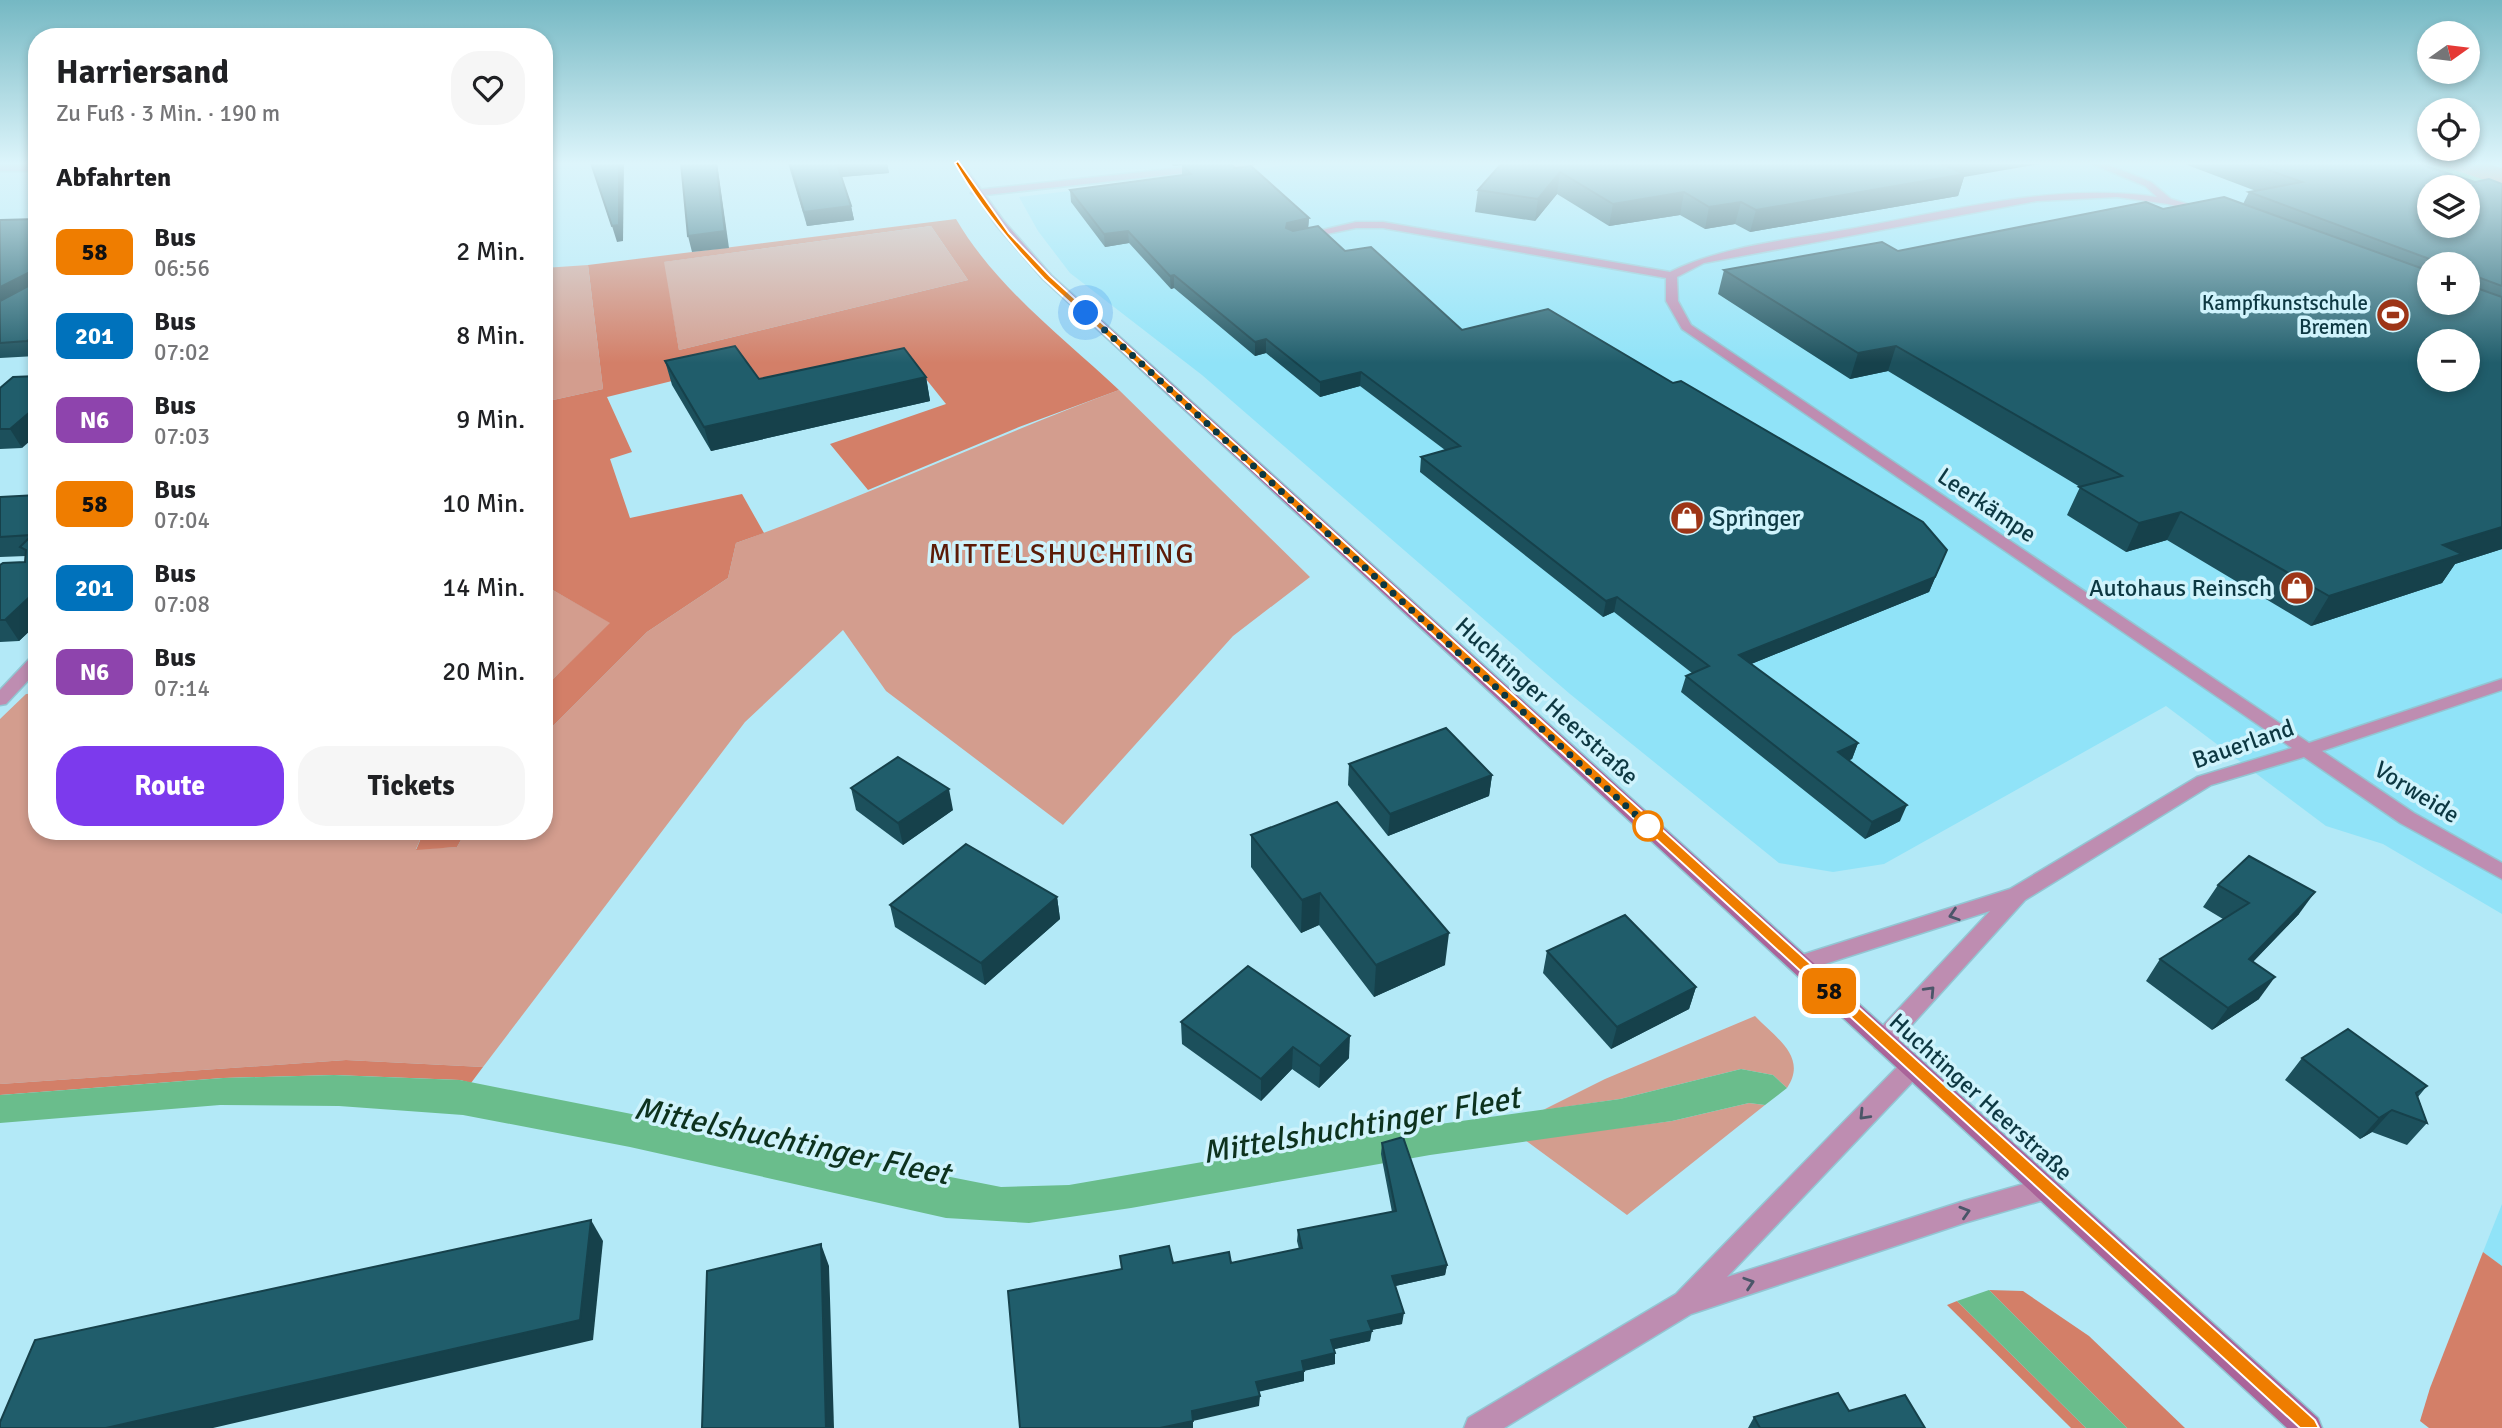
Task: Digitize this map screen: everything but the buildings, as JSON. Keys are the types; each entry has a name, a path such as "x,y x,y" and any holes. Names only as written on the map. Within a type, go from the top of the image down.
{"main road":[{"name":"Huchtinger Heerstraße","path":"1003,230 1047,277 2308,1428"}],"street":[{"path":"1293,238 1334,230"},
{"path":"1403,230 1671,276 1701,261 1863,230"},
{"name":"Leerkämpe","path":"1671,276 1672,301 1686,327 2308,750"},
{"path":"0,700 28,670"},
{"name":"Bauerland","path":"1800,964 2019,894 2204,781 2308,750 2502,684"},
{"name":"Vorweide","path":"2308,750 2407,818 2502,872"},
{"name":"Bauerland","path":"1883,1041 2019,894"},
{"path":"1684,1304 1912,1067"},
{"path":"1478,1428 1684,1304 1964,1212 2045,1189"}],"shaded area":[{"path":"871,230 904,230 664,262 679,350 968,280 933,230 963,230 1010,289 1119,390 1019,427 868,490 830,444 946,404 914,364 769,395 741,364 607,397 632,452 610,459 630,518 742,494 764,533 736,543 728,578 647,632 553,726 553,679 610,623 553,590 553,400 603,389 588,265"},
{"path":"904,230 933,230 968,280 679,350 663,262"},
{"path":"1037,230 2417,230 2417,238 2480,238 2480,230 2502,230 2502,914 2383,844 2326,826 2166,706 1884,864 1833,872 1779,863 1570,694 1202,375 1070,273"},
{"path":"588,265 603,389 553,400 553,267"},
{"path":"1119,390 1310,577 1233,636 1063,825 886,691 843,630 745,722 483,1067 346,1060 0,1084 0,719 26,694 28,840 420,840 416,849 457,847 461,840 553,840 553,726 647,632 728,578 736,543"},
{"path":"553,590 611,623 553,679"},
{"path":"420,840 461,840 457,847 416,850"},
{"path":"1755,1016 1780,1040 1792,1057 1793,1077 1787,1088 1773,1075 1741,1069 1620,1099 1543,1110 1605,1079"},
{"path":"346,1060 483,1067 471,1083 460,1080 334,1075 223,1078 0,1095 0,1084"},
{"path":"1741,1069 1773,1075 1787,1088 1765,1105 1749,1103 1672,1121 1430,1155 1131,1208 1029,1223 946,1218 630,1147 463,1115 339,1106 220,1105 0,1123 0,1095 223,1078 334,1075 460,1080 1001,1187 1069,1185 1354,1136 1620,1099"},
{"path":"1749,1103 1765,1105 1627,1215 1525,1140 1672,1121"},
{"path":"2502,1204 2502,1266 2483,1252"},
{"path":"2483,1252 2502,1266 2502,1428 2429,1428 2420,1421 2430,1388"},
{"path":"1989,1290 2023,1291 2089,1336 2185,1428 2127,1428"},
{"path":"1989,1290 2127,1428 2086,1428 1957,1301"},
{"path":"1957,1301 2086,1428 2071,1428 1947,1305"}],"bus line":[{"name":"58","path":"1003,230 1047,277 2308,1428"}],"place":[{"name":"Kampfkunstschule Bremen","path":"2393,315"},
{"name":"Springer","path":"1687,518"},
{"name":"Autohaus Reinsch","path":"2297,588"}],"district":[{"name":"MITTELSHUCHTING","path":"1062,554"}],"route":[{"path":"1086,313 1648,826"}],"water label":[{"name":"Mittelshuchtinger Fleet","path":"1361,1125"},
{"name":"Mittelshuchtinger Fleet","path":"792,1141"}]}
